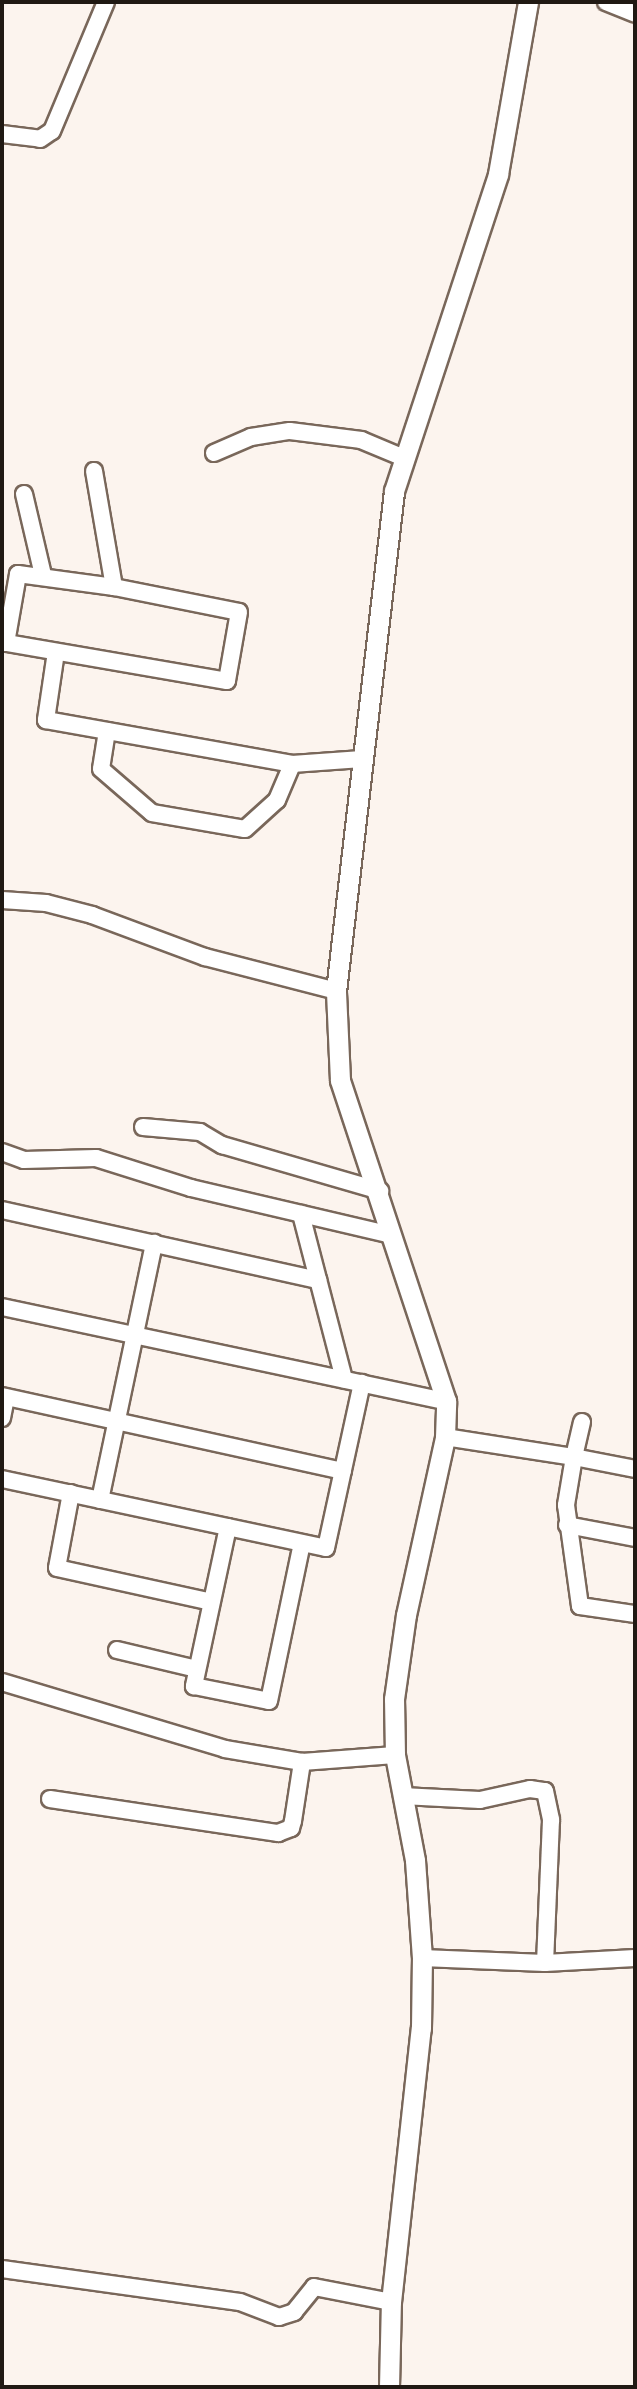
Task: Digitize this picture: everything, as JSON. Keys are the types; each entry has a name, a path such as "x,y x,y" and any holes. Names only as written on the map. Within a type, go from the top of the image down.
{"street":[{"path":"2,134 40,139 52,131 106,2"},
{"path":"389,2387 391,2302 421,2028 422,1958 415,1860 395,1755 394,1699 406,1615 445,1437 446,1401 380,1191 340,1080 336,991 394,491 498,174 528,2"},
{"path":"607,2 635,14"},
{"path":"214,453 251,437 290,431 361,440 404,458"},
{"path":"94,471 114,587"},
{"path":"24,494 43,575"},
{"path":"18,574 43,575 239,612 227,681 6,643 18,574"},
{"path":"56,652 46,720 292,764 362,758"},
{"path":"107,731 101,769 152,813 245,829 277,800 292,764"},
{"path":"2,900 46,903 92,915 205,957 336,991"},
{"path":"143,1127 200,1132 222,1145 380,1191"},
{"path":"2,1152 24,1160 96,1158 191,1188 393,1235"},
{"path":"2,1209 318,1280"},
{"path":"301,1214 344,1379"},
{"path":"100,1500 154,1243"},
{"path":"2,1307 446,1401"},
{"path":"2,1479 326,1548 362,1383"},
{"path":"2,1418 4,1396 343,1471"},
{"path":"582,1422 573,1457 567,1525 580,1606 635,1614"},
{"path":"445,1437 635,1469"},
{"path":"72,1493 57,1568 211,1602"},
{"path":"567,1525 635,1538"},
{"path":"228,1527 194,1686 269,1701 302,1543"},
{"path":"117,1650 197,1669"},
{"path":"2,1682 225,1749 302,1762 395,1755"},
{"path":"50,1799 278,1833 291,1828 302,1762"},
{"path":"402,1796 480,1800 530,1789 545,1791 551,1820 545,1963"},
{"path":"422,1958 545,1963 635,1958"},
{"path":"2,2269 240,2302 279,2317 294,2312 314,2287 391,2302"}]}
